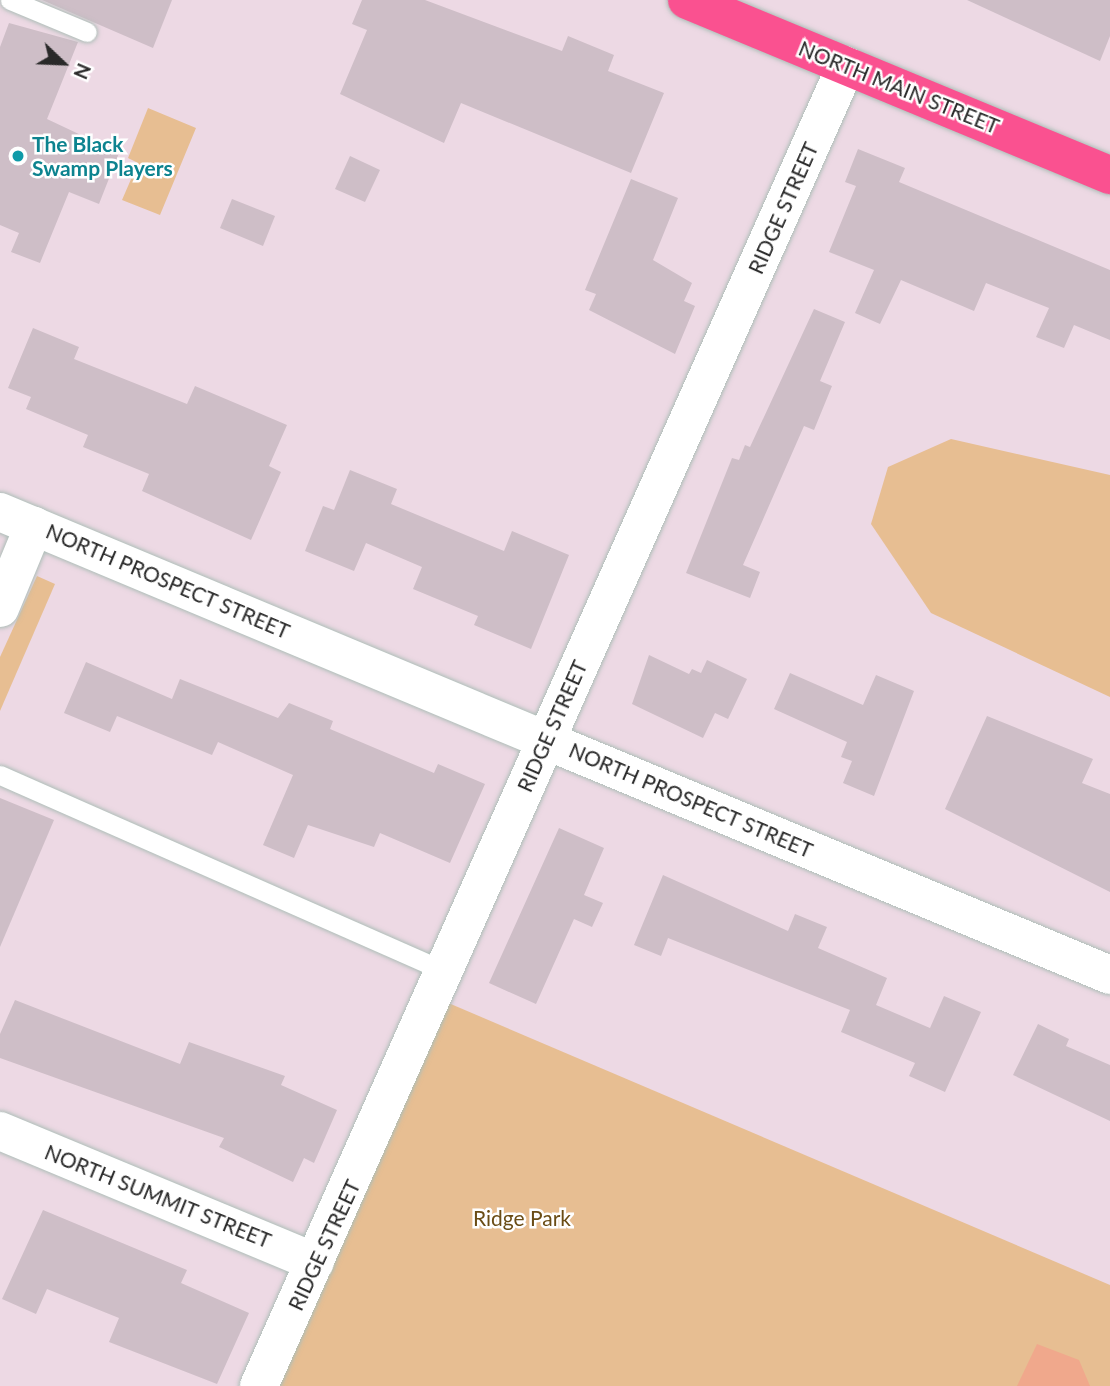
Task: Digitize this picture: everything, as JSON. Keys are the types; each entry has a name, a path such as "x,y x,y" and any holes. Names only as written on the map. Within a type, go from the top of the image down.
{"main road":[{"name":"NORTH MAIN STREET","path":"698,2 1110,175"}],"street":[{"name":"RIDGE STREET","path":"259,1386 846,66"},
{"name":"NORTH PROSPECT STREET","path":"17,519 1110,975"},
{"path":"0,608 17,519"},
{"name":"NORTH SUMMIT STREET","path":"0,1131 315,1262"}],"lane":[{"path":"10,0 87,32"},
{"path":"0,775 443,970"}],"green space":[{"path":"148,108 196,128 160,215 122,200 138,163 128,158"},
{"path":"951,439 1110,475 1110,697 931,613 871,524 888,467"},
{"path":"37,576 55,584 0,711 0,657"},
{"name":"Ridge Park","path":"432,996 1110,1285 1110,1386 259,1386"}],"shaded area":[{"path":"1037,1344 1079,1360 1090,1386 1017,1386"}],"building":[{"path":"42,0 172,0 153,48"},
{"path":"362,0 425,0 562,51 568,36 614,55 608,71 664,93 631,173 461,103 444,143 340,94 367,30 352,24"},
{"path":"967,0 1110,0 1110,36 1100,61"},
{"path":"9,23 78,42 47,119 119,153 99,204 69,192 40,263 11,252 19,233 0,225 0,47"},
{"path":"858,149 905,168 899,182 1110,270 1110,340 1074,325 1064,348 1036,337 1049,308 986,283 974,311 901,280 880,324 855,313 874,270 829,252 856,186 845,182"},
{"path":"350,156 380,170 365,202 335,189"},
{"path":"631,179 678,198 653,260 692,283 684,301 695,306 675,354 589,310 596,294 585,290"},
{"path":"232,199 275,216 263,246 220,228"},
{"path":"814,309 845,322 820,381 832,386 814,430 804,426 743,565 760,572 750,598 686,573 732,458 739,460 745,445 750,447"},
{"path":"33,328 79,347 74,359 187,404 195,386 287,425 269,466 281,472 251,540 142,491 149,474 83,447 88,435 26,409 31,397 8,388"},
{"path":"350,470 397,489 391,504 504,551 512,531 569,555 531,649 474,625 478,616 413,589 422,567 366,543 354,571 305,551 323,506 334,510"},
{"path":"649,655 689,674 692,669 701,673 707,660 747,679 728,719 715,713 703,738 632,704"},
{"path":"86,662 172,699 180,679 278,718 289,703 333,721 330,729 434,773 438,764 485,784 450,863 380,833 374,847 308,825 294,858 263,845 293,775 218,742 212,755 117,716 110,732 64,713"},
{"path":"790,673 863,705 876,675 914,691 874,796 843,783 852,761 841,757 847,742 774,709"},
{"path":"987,716 1093,759 1082,783 1110,794 1110,892 945,809"},
{"path":"0,798 54,820 0,947"},
{"path":"559,828 604,848 584,895 603,903 592,927 574,919 536,1004 489,983"},
{"path":"663,875 788,931 795,914 827,927 818,948 887,978 876,1005 930,1028 944,996 981,1012 945,1092 909,1076 915,1063 841,1032 850,1010 668,938 661,956 634,945"},
{"path":"15,1000 180,1064 189,1042 285,1076 281,1085 337,1110 314,1163 304,1158 293,1182 219,1147 224,1138 0,1058 0,1034"},
{"path":"1038,1024 1069,1039 1066,1046 1110,1065 1110,1121 1013,1075"},
{"path":"43,1210 187,1270 181,1283 249,1313 217,1384 109,1342 119,1318 47,1289 36,1314 2,1299"}],"place":[{"name":"The Black Swamp Players","path":"18,156"}]}
